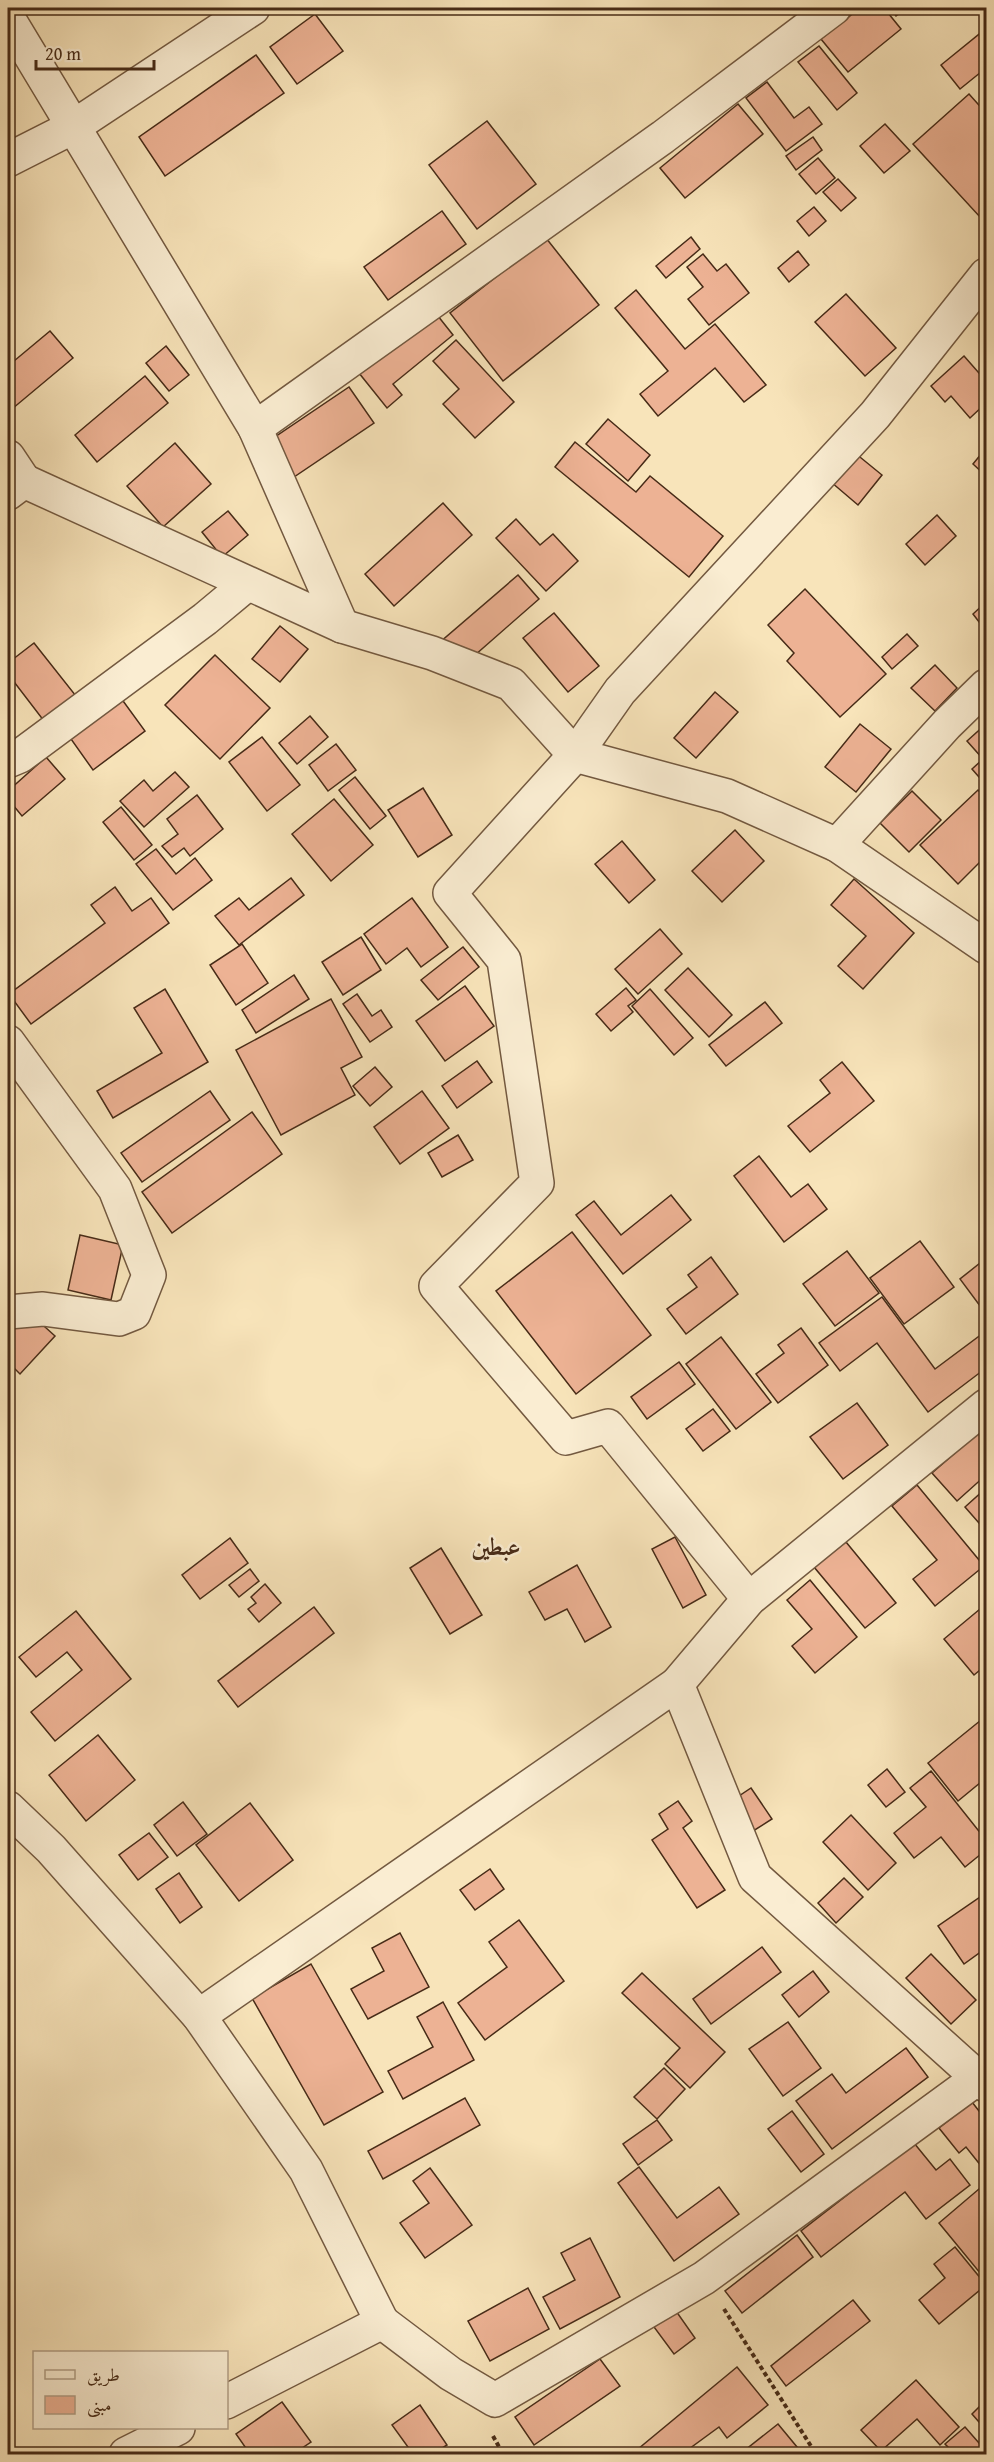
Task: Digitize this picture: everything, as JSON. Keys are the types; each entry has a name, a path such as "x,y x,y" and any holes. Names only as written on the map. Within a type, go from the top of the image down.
{"street":[{"path":"8,160 73,127 253,8"},
{"path":"255,428 663,137 834,8"},
{"path":"8,18 255,428 342,626"},
{"path":"749,1599 608,1426 567,1438 436,1286 537,1183 504,960 450,893 575,755 620,691 875,415 987,275"},
{"path":"13,477 342,626 432,653 511,684 575,755 727,796 837,845 987,947"},
{"path":"8,761 20,756 205,620 247,584"},
{"path":"837,845 947,724 987,686"},
{"path":"8,1042 115,1189 149,1275 134,1313 119,1319 43,1309 8,1312"},
{"path":"199,2016 677,1684 749,1599 987,1406"},
{"path":"8,1808 51,1849 199,2016 306,2170 382,2322 451,2374 495,2400 704,2278 984,2078 755,1877 677,1684"},
{"path":"228,2401 382,2322"},
{"path":"126,2454 174,2429"}],"path":[{"path":"704,2278 816,2454"}],"building":[{"path":"860,8 884,8 901,29 848,72 821,39"},
{"path":"890,8 906,8 896,16"},
{"path":"315,14 343,51 297,84 270,47"},
{"path":"983,31 986,36 986,68 960,89 941,65"},
{"path":"819,46 857,93 837,110 798,62"},
{"path":"256,55 284,93 165,176 139,137"},
{"path":"767,82 794,118 809,107 822,124 786,151 746,98"},
{"path":"969,94 986,113 986,156 981,161 986,167 986,211 980,217 913,144"},
{"path":"738,104 763,134 685,198 660,168"},
{"path":"487,121 536,184 477,229 429,165"},
{"path":"885,124 910,151 884,173 860,146"},
{"path":"813,137 822,150 796,170 786,156"},
{"path":"818,158 835,178 816,194 799,174"},
{"path":"838,179 856,198 841,211 823,192"},
{"path":"814,207 826,221 809,236 797,221"},
{"path":"442,211 466,244 388,300 364,267"},
{"path":"691,237 700,249 666,278 656,266"},
{"path":"546,238 599,305 503,381 450,313"},
{"path":"798,251 809,265 789,282 778,268"},
{"path":"703,254 717,271 726,264 749,293 709,325 688,299 703,287 687,267"},
{"path":"636,290 685,349 715,324 766,385 744,402 715,368 658,416 640,394 668,371 615,308"},
{"path":"846,294 896,348 865,376 815,322"},
{"path":"986,308 986,322 980,317"},
{"path":"434,311 453,335 393,384 402,395 387,408 359,373"},
{"path":"50,331 73,358 12,409 8,403 8,366"},
{"path":"456,340 514,402 475,438 443,404 459,389 433,361"},
{"path":"166,346 189,375 169,391 146,363"},
{"path":"964,356 986,381 986,403 970,418 951,396 945,402 931,386"},
{"path":"145,376 168,403 97,462 75,435"},
{"path":"349,387 374,423 294,477 269,441"},
{"path":"608,419 650,455 628,481 586,444"},
{"path":"575,442 636,492 650,476 723,536 689,577 555,467"},
{"path":"175,443 211,484 163,527 127,486"},
{"path":"986,448 986,476 973,464"},
{"path":"855,453 882,475 858,505 831,482"},
{"path":"443,503 472,535 394,606 365,574"},
{"path":"228,511 248,535 222,557 202,532"},
{"path":"937,515 956,536 925,565 906,544"},
{"path":"516,519 540,545 553,534 578,561 546,591 496,538"},
{"path":"518,575 539,599 467,662 439,643"},
{"path":"805,589 886,674 840,717 787,661 794,653 768,625"},
{"path":"986,602 986,631 973,614"},
{"path":"554,613 599,666 568,692 523,638"},
{"path":"280,626 308,649 280,682 252,659"},
{"path":"907,634 918,646 892,669 882,657"},
{"path":"34,643 76,696 44,721 8,674 8,663"},
{"path":"215,655 270,708 220,759 165,705"},
{"path":"935,665 957,688 935,711 911,688"},
{"path":"715,692 738,712 696,758 674,738"},
{"path":"118,694 145,731 93,770 66,732"},
{"path":"310,716 328,737 297,764 279,743"},
{"path":"860,724 891,749 856,792 825,767"},
{"path":"986,724 986,785 972,769 983,759 967,741"},
{"path":"262,737 300,785 267,811 229,762"},
{"path":"336,744 356,770 328,791 309,765"},
{"path":"46,757 65,779 22,816 8,799 8,791"},
{"path":"175,772 189,787 144,827 120,801 144,780 153,791"},
{"path":"355,777 386,816 370,829 339,790"},
{"path":"423,788 452,835 418,857 388,810"},
{"path":"978,790 986,799 986,856 958,884 920,845"},
{"path":"912,791 941,820 909,852 880,823"},
{"path":"197,795 223,829 190,856 184,848 172,857 162,846 178,834 167,819"},
{"path":"334,799 373,845 331,881 292,834"},
{"path":"121,807 152,845 134,860 103,822"},
{"path":"735,830 764,861 722,902 692,871"},
{"path":"622,841 655,880 629,903 595,864"},
{"path":"156,849 176,874 195,858 212,880 173,910 136,864"},
{"path":"291,878 304,895 239,945 215,916 239,898 249,910"},
{"path":"854,879 914,933 863,989 838,966 866,936 831,905"},
{"path":"115,887 132,911 151,898 169,923 31,1024 9,994 105,923 91,905"},
{"path":"412,898 448,947 421,967 407,948 386,964 364,934"},
{"path":"660,929 682,954 638,994 615,969"},
{"path":"361,937 381,970 343,995 322,962"},
{"path":"242,944 268,983 236,1005 210,965"},
{"path":"463,947 479,967 438,1000 421,980"},
{"path":"688,968 732,1015 709,1037 665,990"},
{"path":"294,975 309,999 256,1033 242,1010"},
{"path":"465,986 494,1026 445,1061 416,1021"},
{"path":"626,988 636,1000 628,1006 633,1012 611,1031 596,1014"},
{"path":"165,989 208,1062 113,1118 97,1091 162,1053 134,1008"},
{"path":"650,989 693,1038 674,1055 632,1006"},
{"path":"357,994 372,1016 381,1010 392,1027 370,1042 343,1004"},
{"path":"331,999 362,1057 341,1068 355,1095 281,1135 236,1050"},
{"path":"765,1002 782,1023 726,1066 709,1045"},
{"path":"477,1061 492,1082 457,1108 442,1086"},
{"path":"842,1062 874,1101 810,1152 788,1126 830,1093 820,1080"},
{"path":"375,1067 392,1087 370,1106 353,1086"},
{"path":"210,1091 230,1120 142,1182 121,1153"},
{"path":"422,1091 449,1128 400,1164 374,1127"},
{"path":"252,1112 282,1154 172,1233 142,1192"},
{"path":"458,1135 473,1160 442,1177 428,1153"},
{"path":"759,1156 791,1197 808,1184 827,1209 784,1242 734,1176"},
{"path":"671,1195 691,1220 623,1274 576,1215 594,1201 621,1235"},
{"path":"572,1232 651,1335 576,1394 496,1291"},
{"path":"80,1235 123,1245 111,1300 68,1290"},
{"path":"920,1241 954,1287 904,1324 870,1278"},
{"path":"847,1251 879,1293 835,1326 803,1284"},
{"path":"711,1257 738,1294 686,1334 667,1309 697,1287 688,1275"},
{"path":"980,1263 986,1271 986,1314 960,1279"},
{"path":"882,1297 935,1369 986,1331 986,1368 928,1412 877,1343 840,1371 819,1343"},
{"path":"25,1309 55,1336 20,1374 8,1362 8,1328"},
{"path":"801,1328 828,1365 778,1403 756,1374 784,1353 778,1345"},
{"path":"721,1337 771,1402 736,1429 686,1364"},
{"path":"679,1362 695,1384 647,1419 631,1397"},
{"path":"857,1403 888,1445 843,1479 810,1437"},
{"path":"713,1409 730,1431 703,1451 686,1429"},
{"path":"978,1433 986,1443 986,1475 957,1501 932,1473"},
{"path":"917,1485 984,1566 935,1606 913,1579 937,1560 892,1506"},
{"path":"984,1490 986,1493 986,1531 965,1507"},
{"path":"675,1537 706,1595 683,1608 652,1549"},
{"path":"230,1538 248,1563 200,1599 182,1575"},
{"path":"846,1542 896,1603 865,1628 814,1567"},
{"path":"441,1548 482,1615 450,1634 410,1568"},
{"path":"577,1565 611,1627 585,1642 567,1609 545,1620 529,1592"},
{"path":"250,1569 259,1581 239,1597 229,1585"},
{"path":"810,1580 857,1637 815,1673 792,1646 812,1629 787,1600"},
{"path":"265,1584 281,1603 259,1622 248,1609 256,1603 251,1597"},
{"path":"986,1604 986,1665 974,1675 944,1639"},
{"path":"314,1607 334,1633 238,1707 218,1681"},
{"path":"76,1611 131,1679 55,1741 31,1712 82,1670 67,1652 36,1677 19,1657"},
{"path":"986,1716 986,1778 958,1801 928,1763"},
{"path":"98,1735 135,1780 86,1821 49,1775"},
{"path":"887,1769 905,1792 886,1807 868,1785"},
{"path":"931,1771 986,1840 986,1850 965,1867 941,1837 914,1858 894,1833 926,1807 910,1788"},
{"path":"751,1788 772,1819 750,1833 730,1802"},
{"path":"678,1801 692,1821 683,1828 725,1890 697,1908 652,1840 668,1829 659,1814"},
{"path":"183,1802 207,1834 177,1856 154,1825"},
{"path":"250,1803 293,1860 239,1901 196,1845"},
{"path":"851,1815 896,1863 868,1890 823,1842"},
{"path":"149,1833 168,1857 138,1880 119,1855"},
{"path":"490,1869 504,1889 475,1910 460,1890"},
{"path":"179,1873 202,1907 180,1923 156,1889"},
{"path":"844,1878 863,1897 836,1923 818,1903"},
{"path":"986,1893 986,1948 964,1964 938,1926"},
{"path":"519,1920 564,1981 485,2040 458,2003 507,1967 489,1942"},
{"path":"400,1933 429,1987 368,2019 351,1989 384,1971 372,1948"},
{"path":"762,1947 781,1972 711,2024 693,1999"},
{"path":"931,1954 976,2000 951,2024 906,1978"},
{"path":"311,1964 383,2092 324,2125 252,1998"},
{"path":"813,1971 829,1992 799,2017 782,1995"},
{"path":"642,1973 725,2052 690,2088 665,2064 680,2048 622,1993"},
{"path":"443,2002 474,2060 403,2099 388,2071 433,2047 417,2017"},
{"path":"788,2022 821,2068 783,2096 749,2049"},
{"path":"906,2048 928,2077 832,2149 796,2101 832,2074 846,2093"},
{"path":"664,2068 685,2089 657,2119 634,2097"},
{"path":"465,2098 480,2125 383,2179 368,2151"},
{"path":"972,2102 986,2120 986,2172 966,2147 959,2153 939,2128"},
{"path":"792,2111 824,2154 801,2172 768,2129"},
{"path":"657,2120 672,2140 638,2165 623,2144"},
{"path":"914,2143 936,2170 950,2159 970,2185 926,2219 905,2192 821,2257 801,2231"},
{"path":"639,2167 677,2218 719,2187 739,2214 674,2261 618,2183"},
{"path":"430,2168 472,2225 425,2258 400,2223 429,2203 413,2181"},
{"path":"986,2183 986,2277 985,2279 939,2223"},
{"path":"797,2235 813,2257 742,2313 725,2291"},
{"path":"590,2238 620,2297 560,2329 543,2297 575,2280 561,2253"},
{"path":"955,2247 986,2285 939,2324 919,2300 945,2278 934,2264"},
{"path":"528,2288 549,2329 490,2361 468,2321"},
{"path":"853,2300 870,2321 786,2386 771,2366"},
{"path":"676,2311 695,2338 674,2354 654,2327"},
{"path":"600,2359 620,2386 534,2445 515,2417"},
{"path":"737,2367 768,2405 727,2438 719,2427 682,2454 632,2454"},
{"path":"916,2380 959,2427 940,2445 917,2419 881,2451 861,2430"},
{"path":"986,2400 986,2430 972,2414"},
{"path":"282,2402 311,2442 293,2454 250,2454 236,2434"},
{"path":"420,2405 447,2445 433,2454 413,2454 392,2425"},
{"path":"778,2424 797,2447 788,2454 740,2454"},
{"path":"965,2427 986,2451 986,2454 955,2454 945,2444"}],"district":[{"name":"عبطين","path":"496,1547"}]}
